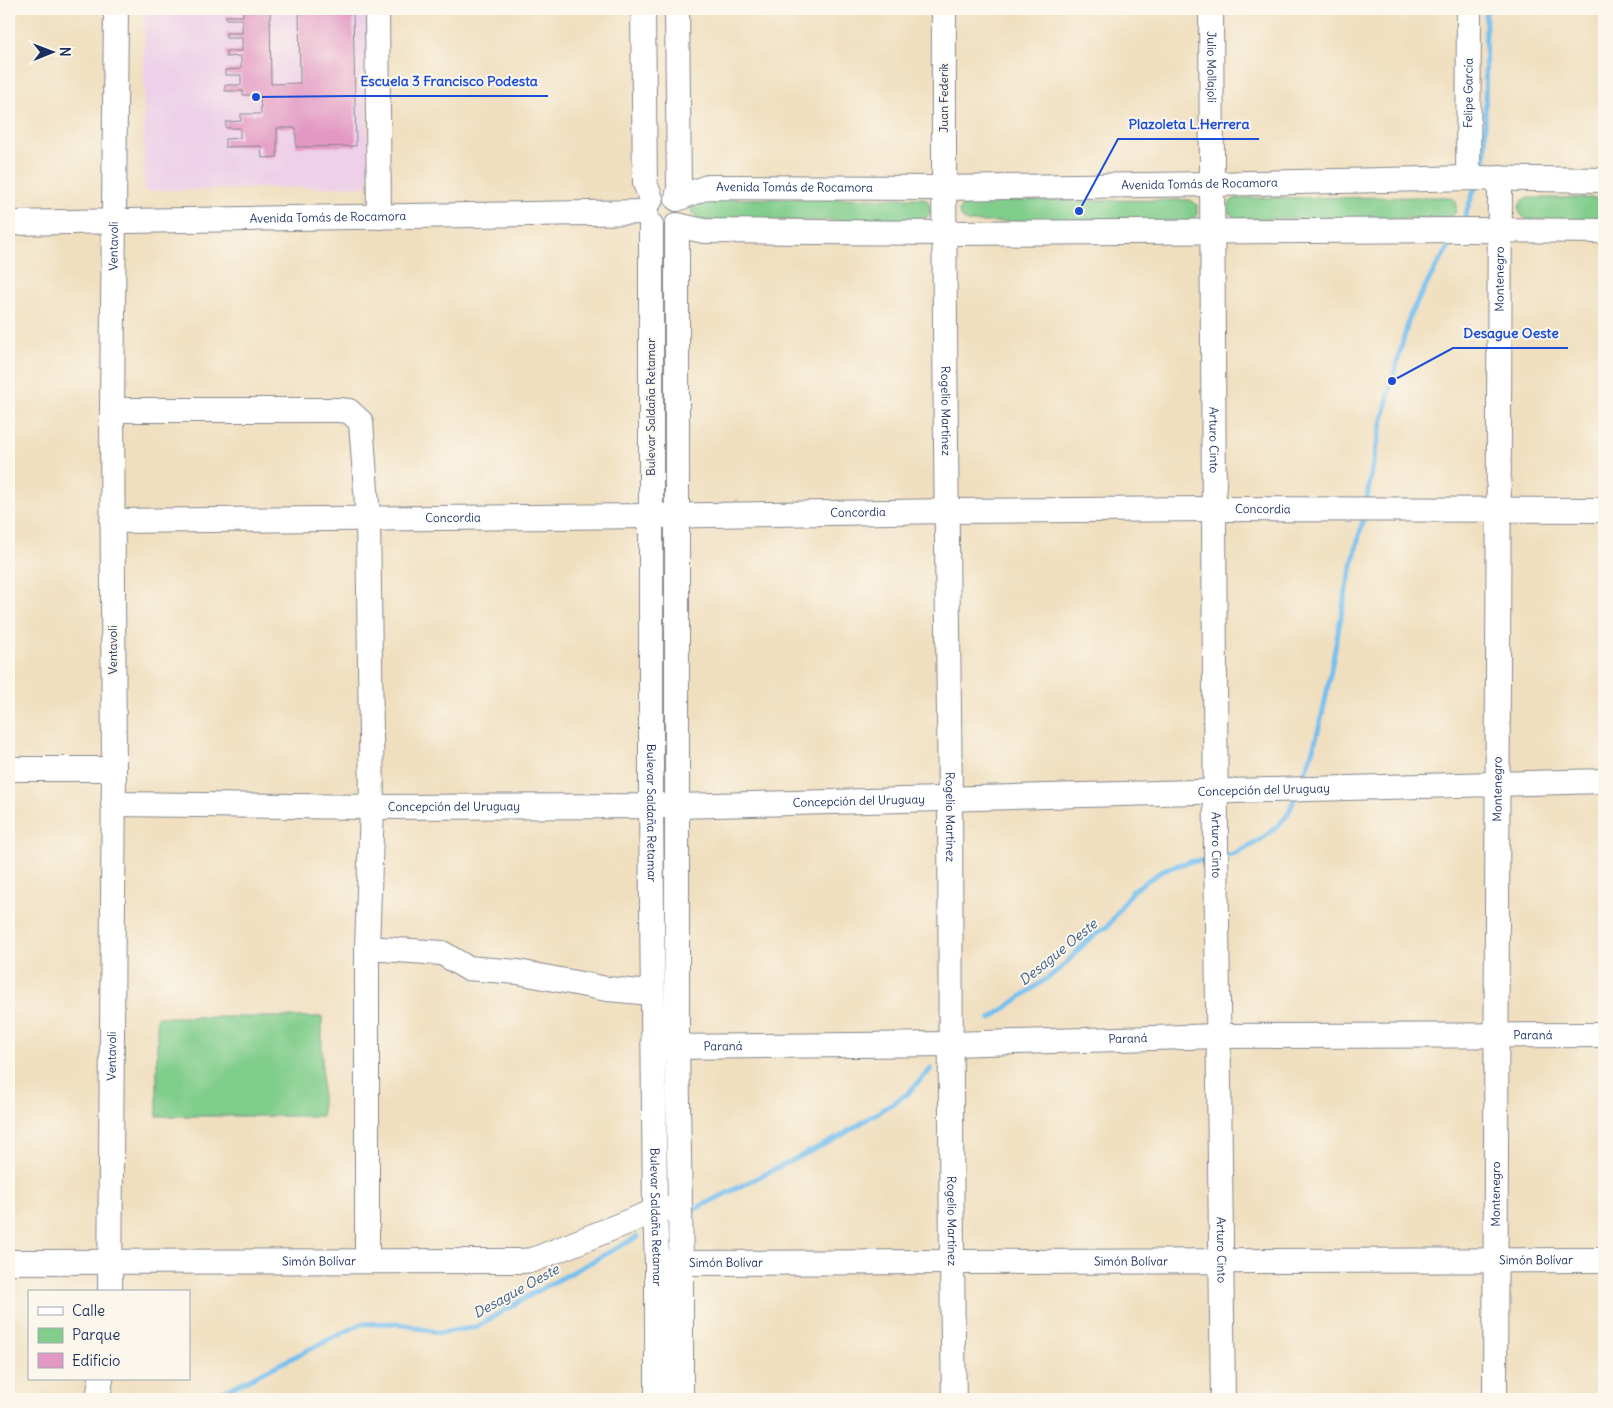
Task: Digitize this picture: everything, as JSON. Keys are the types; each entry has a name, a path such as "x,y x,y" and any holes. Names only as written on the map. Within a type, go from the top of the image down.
{"street":[{"name":"Ventavoli","path":"110,1290 112,1261 114,769 112,410 116,9"},
{"path":"377,9 379,218"},
{"name":"Bulevar Saldaña Retamar","path":"643,9 645,183 649,212 650,804 654,1211 657,1263 657,1399"},
{"name":"Bulevar Saldaña Retamar","path":"677,9 679,188 677,199 683,212 677,225 677,1047 681,1262 680,1399"},
{"name":"Juan Federik","path":"944,9 943,188 945,234"},
{"name":"Julio Mollajoli","path":"1211,9 1212,232"},
{"name":"Felipe García","path":"1469,9 1481,178"},
{"name":"Avenida Tomás de Rocamora","path":"677,199 707,187 943,188 1481,178 1604,180"},
{"name":"Montenegro","path":"1481,178 1499,230 1495,1399"},
{"path":"677,199 664,193 649,212 657,229 671,229 677,225 704,231 945,234 1458,230 1604,231"},
{"name":"Avenida Tomás de Rocamora","path":"9,224 649,212"},
{"name":"Arturo Cinto","path":"1212,232 1216,845 1223,1399"},
{"name":"Rogelio Martínez","path":"945,234 952,1044 951,1262 954,1399"},
{"path":"112,410 349,411 361,422 368,518 372,807 367,948 367,1261"},
{"name":"Concordia","path":"112,521 1214,509 1604,510"},
{"path":"9,769 114,769"},
{"name":"Concepción del Uruguay","path":"113,804 372,807 650,804 678,806 1604,782"},
{"path":"367,948 442,953 467,968 518,972 607,989 652,993"},
{"name":"Paraná","path":"653,1047 952,1044 1219,1036 1604,1035"},
{"name":"Simón Bolívar","path":"9,1262 533,1260 654,1211 680,1205"},
{"name":"Simón Bolívar","path":"657,1263 1604,1260"},
{"path":"98,1399 101,1380"}],"shaded area":[{"path":"144,9 366,9 368,186 144,191"}],"green space":[{"path":"1449,197 1456,201 1456,212 1449,218 1238,219 1229,213 1228,210 1231,201 1238,198"},
{"path":"923,198 927,200 931,209 930,214 923,220 702,221 693,215 691,210 696,202 702,199"},
{"path":"1526,198 1604,198 1604,220 1526,219 1519,212 1519,206"},
{"path":"1191,200 1197,205 1197,216 1190,221 967,222 960,216 959,211 963,203 970,201"},
{"path":"157,1017 322,1017 322,1116 157,1116"}],"building":[{"path":"243,9 270,9 271,84 300,83 299,9 353,9 356,146 296,147 296,128 277,128 277,157 262,158 261,146 225,147 225,139 240,138 240,128 226,128 226,122 241,121 241,114 261,114 260,95 243,95 243,91 225,91 225,85 241,85 241,75 225,75 225,70 241,69 241,56 226,57 226,51 242,51 242,38 226,38 226,33 242,33 242,19 226,19 226,16 243,16"}],"waterway":[{"name":"Desague Oeste","path":"1481,173 1485,159 1486,9"},
{"name":"Desague Oeste","path":"1462,224 1476,185"},
{"name":"Desague Oeste","path":"1366,503 1374,458 1392,381 1410,315 1454,238"},
{"name":"Desague Oeste","path":"1301,782 1309,762 1326,699 1347,588 1364,516"},
{"name":"Desague Oeste","path":"1222,857 1247,848 1272,830 1287,816 1295,797"},
{"name":"Desague Oeste","path":"990,1019 1060,969 1089,939 1108,926 1132,891 1165,869 1189,862 1211,859"},
{"name":"Desague Oeste","path":"693,1210 839,1137 907,1094 931,1069"},
{"name":"Desague Oeste","path":"205,1399 217,1395 361,1324 397,1323 440,1333 476,1327 637,1237"}],"place":[{"name":"Escuela 3 Francisco Podesta","path":"256,97"},
{"name":"Plazoleta L.Herrera","path":"1079,211"},
{"name":"Desague Oeste","path":"1392,381"}]}
